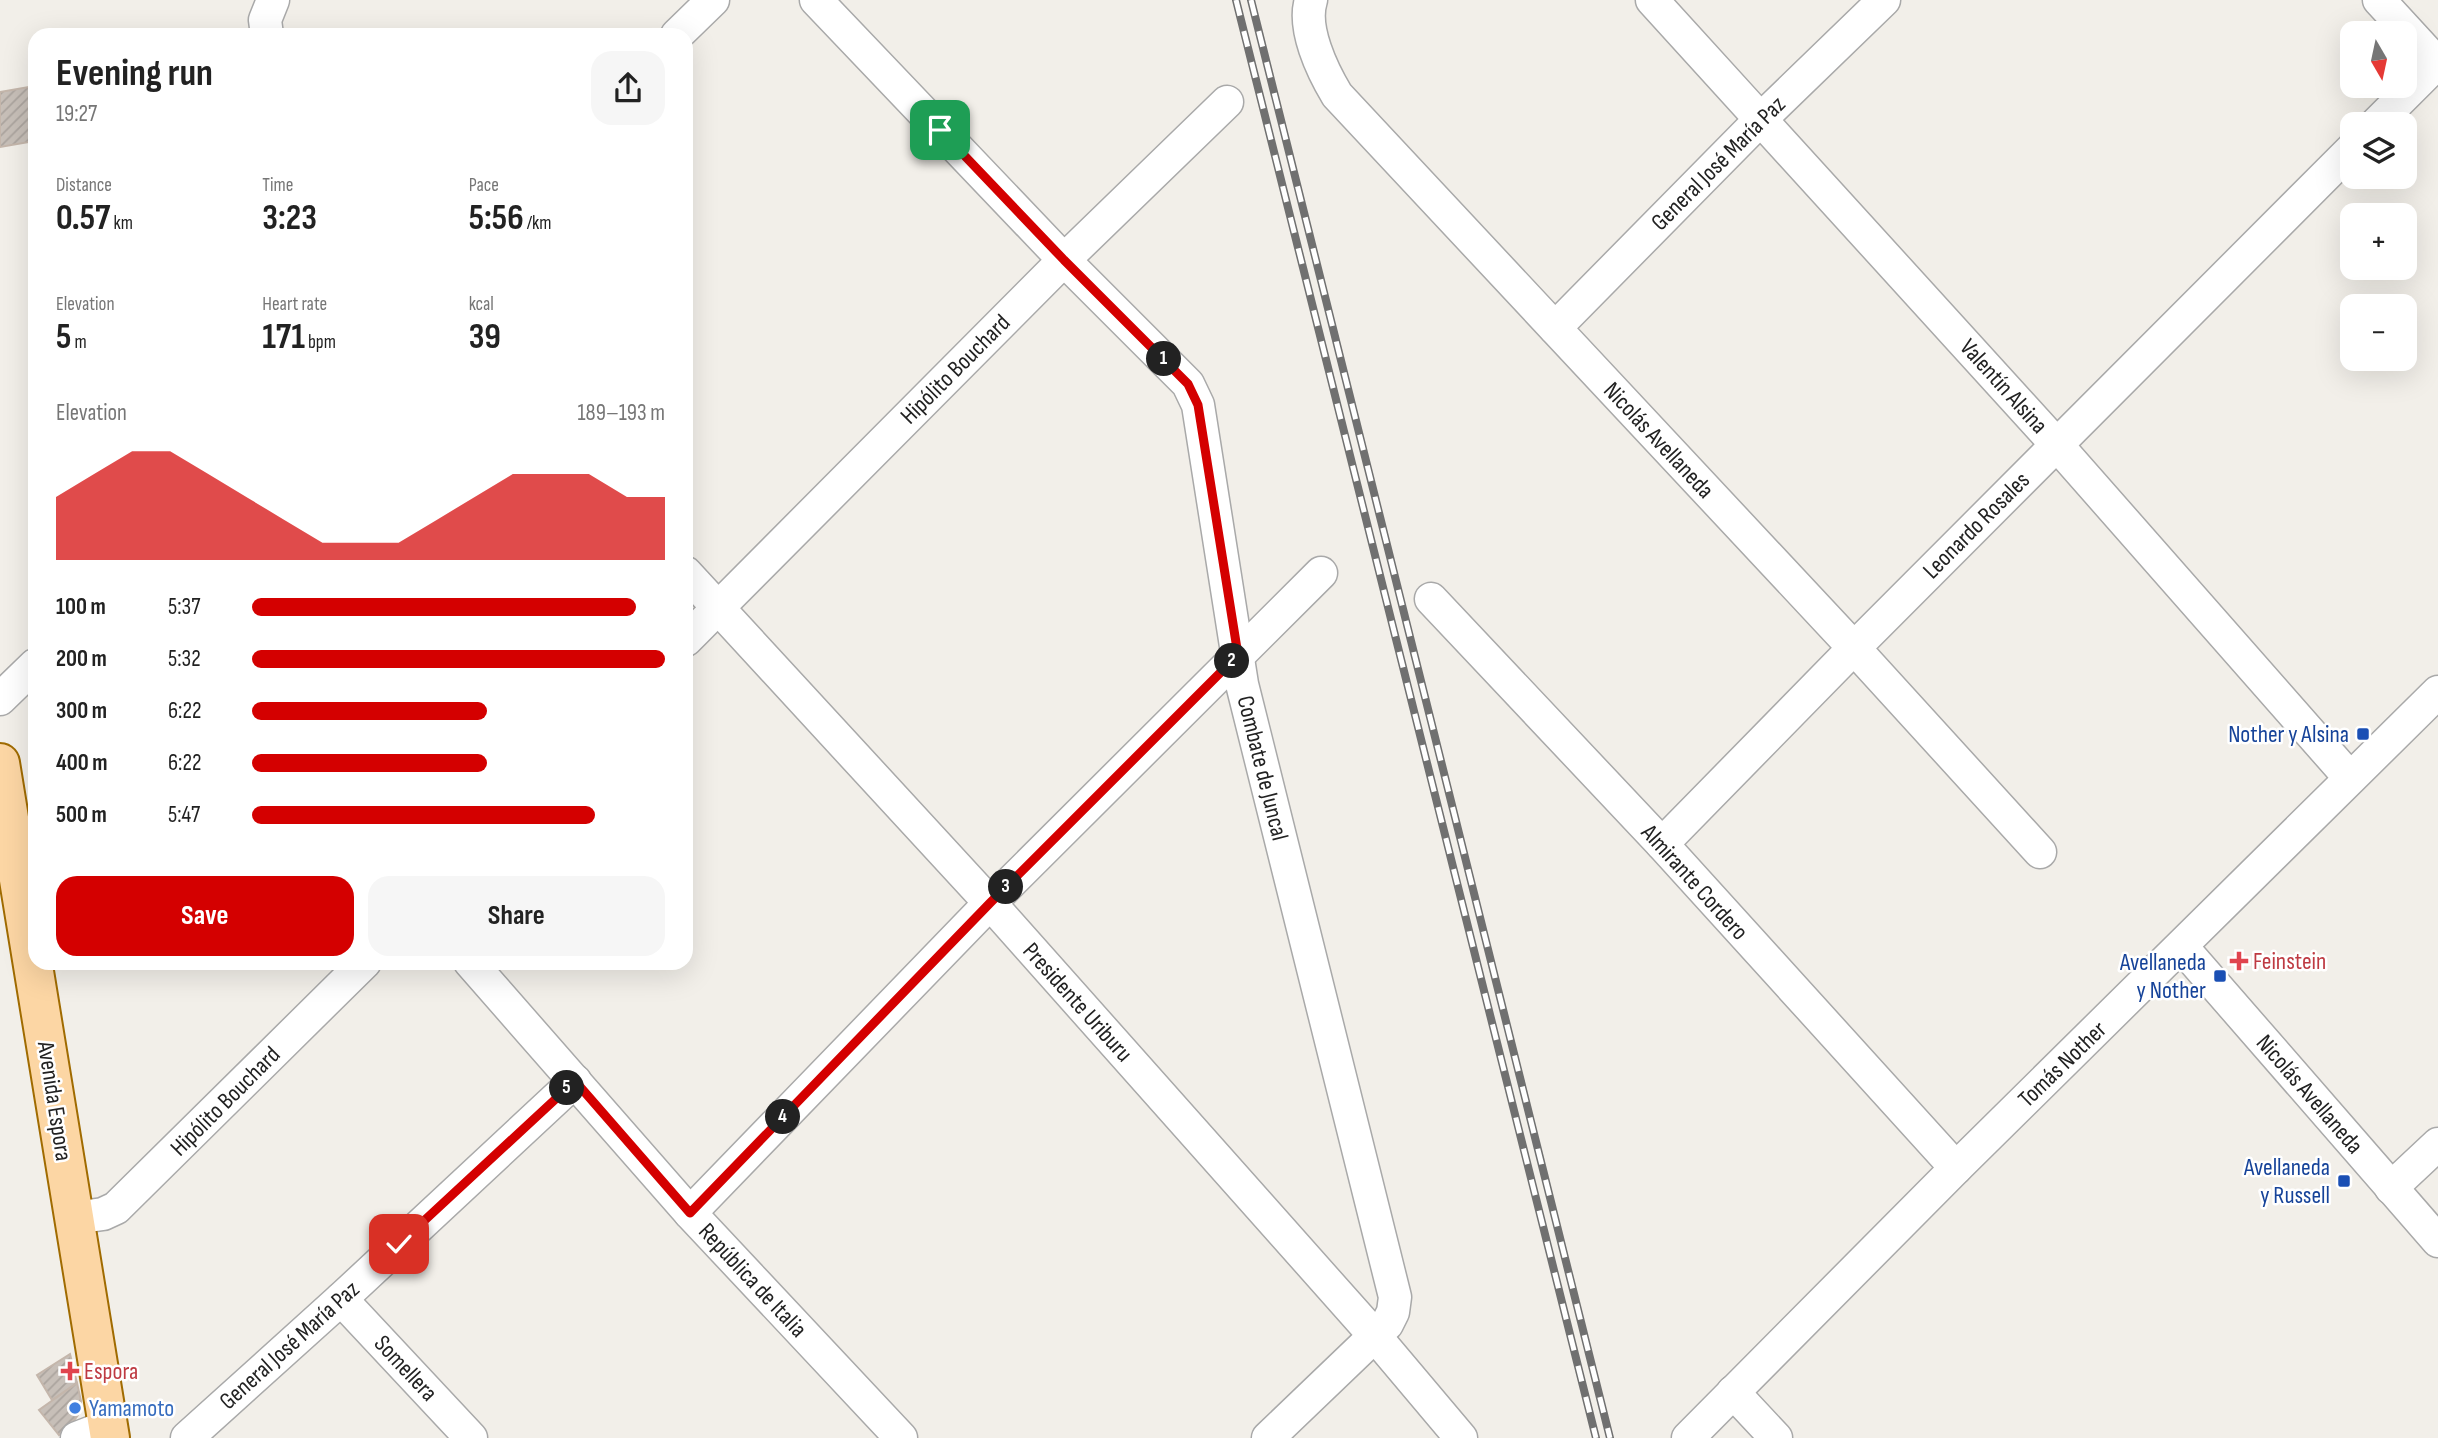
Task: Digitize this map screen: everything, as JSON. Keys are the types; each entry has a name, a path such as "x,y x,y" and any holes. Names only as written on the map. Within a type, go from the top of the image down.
{"main road":[{"name":"Avenida Espora","path":"0,763 28,935"},
{"name":"Avenida Espora","path":"34,970 74,1218 98,1434"}],"street":[{"path":"266,28 265,20 274,0"},
{"path":"684,28 712,0"},
{"name":"Combate de Juncal","path":"816,0 1064,260 1188,384 1194,394 1198,405 1242,684 1395,1297 1393,1312 1387,1324 1375,1336"},
{"name":"Valentín Alsina","path":"1652,0 2057,445 2350,778"},
{"name":"General José María Paz","path":"1555,328 1760,120 1884,0"},
{"path":"2379,0 2438,63 2388,112"},
{"name":"Nicolás Avellaneda","path":"1309,6 1309,29 1325,76 1336,95 1854,648 2040,852"},
{"name":"Hipólito Bouchard","path":"693,633 1064,260 1227,102"},
{"name":"Leonardo Rosales","path":"1661,844 2340,161"},
{"path":"690,1213 990,903 1321,573"},
{"name":"Presidente Uriburu","path":"693,581 990,903 1375,1336 1461,1438"},
{"name":"Almirante Cordero","path":"1431,599 1661,844 1956,1168"},
{"path":"0,699 28,672"},
{"name":"Tomás Nother","path":"1688,1438 1956,1168 2438,692"},
{"name":"Nicolás Avellaneda","path":"2182,947 2438,1241"},
{"name":"Hipólito Bouchard","path":"74,1218 103,1214 116,1208 357,970"},
{"name":"República de Italia","path":"477,970 690,1213 901,1438"},
{"name":"General José María Paz","path":"187,1438 575,1081"},
{"path":"2391,1188 2438,1144"},
{"name":"Somellera","path":"341,1299 471,1438"},
{"path":"1268,1438 1375,1336"},
{"path":"1733,1392 1776,1438"}],"building":[{"path":"28,87 28,142 0,147 0,92"},
{"path":"70,1354 77,1383 52,1400 37,1375"},
{"path":"77,1383 81,1401 78,1415 59,1435 39,1410"}],"railway":[{"path":"1236,0 1596,1438"},
{"path":"1251,0 1610,1438"}],"place":[{"name":"Nother y Alsina","path":"2363,734"},
{"name":"Feinstein","path":"2239,961"},
{"name":"Avellaneda y Nother","path":"2220,976"},
{"name":"Avellaneda y Russell","path":"2344,1181"},
{"name":"Espora","path":"70,1371"},
{"name":"Yamamoto","path":"75,1408"}],"route":[{"path":"399,1244 575,1081 690,1213 990,903 1238,655 1198,405 1194,394 1188,384 940,130"}]}
